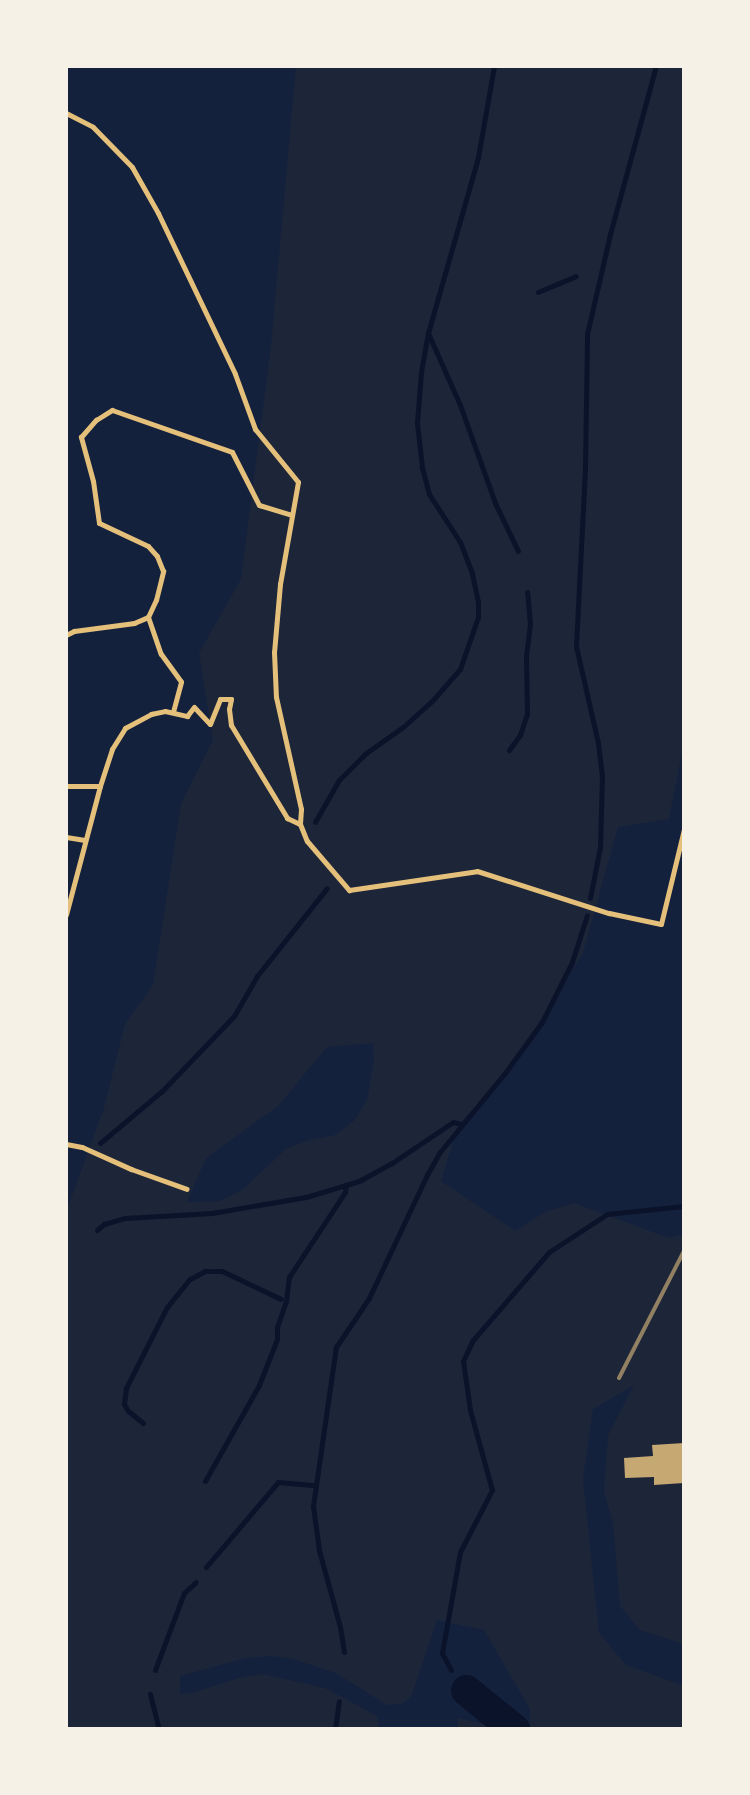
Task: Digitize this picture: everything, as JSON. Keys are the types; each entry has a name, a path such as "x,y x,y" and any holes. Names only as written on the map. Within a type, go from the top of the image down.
{"street":[{"path":"66,113 93,128 132,167 158,214 235,374 255,429 298,482 280,584 274,672 276,697 301,810 300,824 307,841 349,890 477,871 608,913 661,924 684,829"},
{"path":"66,635 74,631 134,623 148,617 156,600 162,571 157,556 148,546 99,523 93,481 82,437 96,420 112,410 232,452 259,505 292,515"},
{"path":"148,617 162,654 181,682 173,712"},
{"path":"66,915 68,900 85,840 96,810 100,786 112,749 125,728 151,714 165,711 187,716 194,707 210,724 220,699 232,699 229,709 231,724 288,818 300,824"},
{"path":"66,786 100,786"},
{"path":"66,837 85,840"},
{"path":"66,1144 82,1147 131,1169 186,1189"}],"shaded area":[{"path":"296,66 684,66 684,743 669,819 618,827 583,953 507,1073 458,1125 441,1181 515,1231 545,1212 574,1203 669,1238 684,1234 684,1644 640,1630 620,1606 613,1524 604,1491 608,1435 634,1385 593,1409 583,1479 599,1633 626,1665 684,1686 684,1729 530,1729 530,1709 484,1630 437,1620 411,1697 401,1704 387,1705 336,1673 293,1659 271,1656 246,1658 180,1676 180,1694 192,1693 239,1678 262,1674 325,1688 377,1716 380,1729 66,1729 66,1212 104,1108 125,1024 153,985 181,804 213,740 199,653 241,579 271,346","holes":["373,1043 374,1061 367,1100 354,1121 335,1135 306,1141 286,1149 242,1190 220,1201 187,1202 206,1158 278,1106 327,1047"]},
{"path":"458,1718 505,1729 458,1729"}],"building":[{"path":"684,1443 684,1483 654,1485 654,1477 625,1478 624,1458 653,1456 652,1445"}],"waterway":[{"path":"315,822 339,780 366,753 403,727 432,701 460,669 478,617 478,602 472,573 460,542 429,494 422,467 417,423 421,372 428,333 478,157 494,66"},
{"path":"590,898 600,847 602,776 598,743 576,646 585,467 587,334 610,234 656,66"},
{"path":"538,292 576,276"},
{"path":"428,333 460,405 495,503 518,551"},
{"path":"509,750 520,735 527,714 526,656 530,624 527,592"},
{"path":"100,1143 162,1091 234,1016 257,976 327,888"},
{"path":"344,1652 340,1627 319,1550 313,1506 336,1347 369,1298 427,1175 440,1152 505,1073 542,1022 572,962 587,915"},
{"path":"97,1230 104,1224 125,1218 212,1213 306,1197 361,1180 392,1163 453,1122 462,1124"},
{"path":"205,1481 259,1385 277,1339 277,1327 286,1301 289,1277 345,1192 346,1185"},
{"path":"451,1670 442,1653 460,1552 492,1490 470,1410 463,1361 473,1340 549,1252 607,1214 684,1206"},
{"path":"143,1423 128,1411 124,1404 126,1388 167,1307 190,1279 205,1271 222,1271 281,1299"},
{"path":"206,1567 278,1482 315,1485"},
{"path":"155,1670 184,1593 196,1582"},
{"path":"466,1690 514,1729"},
{"path":"150,1694 159,1729"},
{"path":"335,1729 339,1701"}],"railway":[{"path":"619,1378 684,1251"}]}
